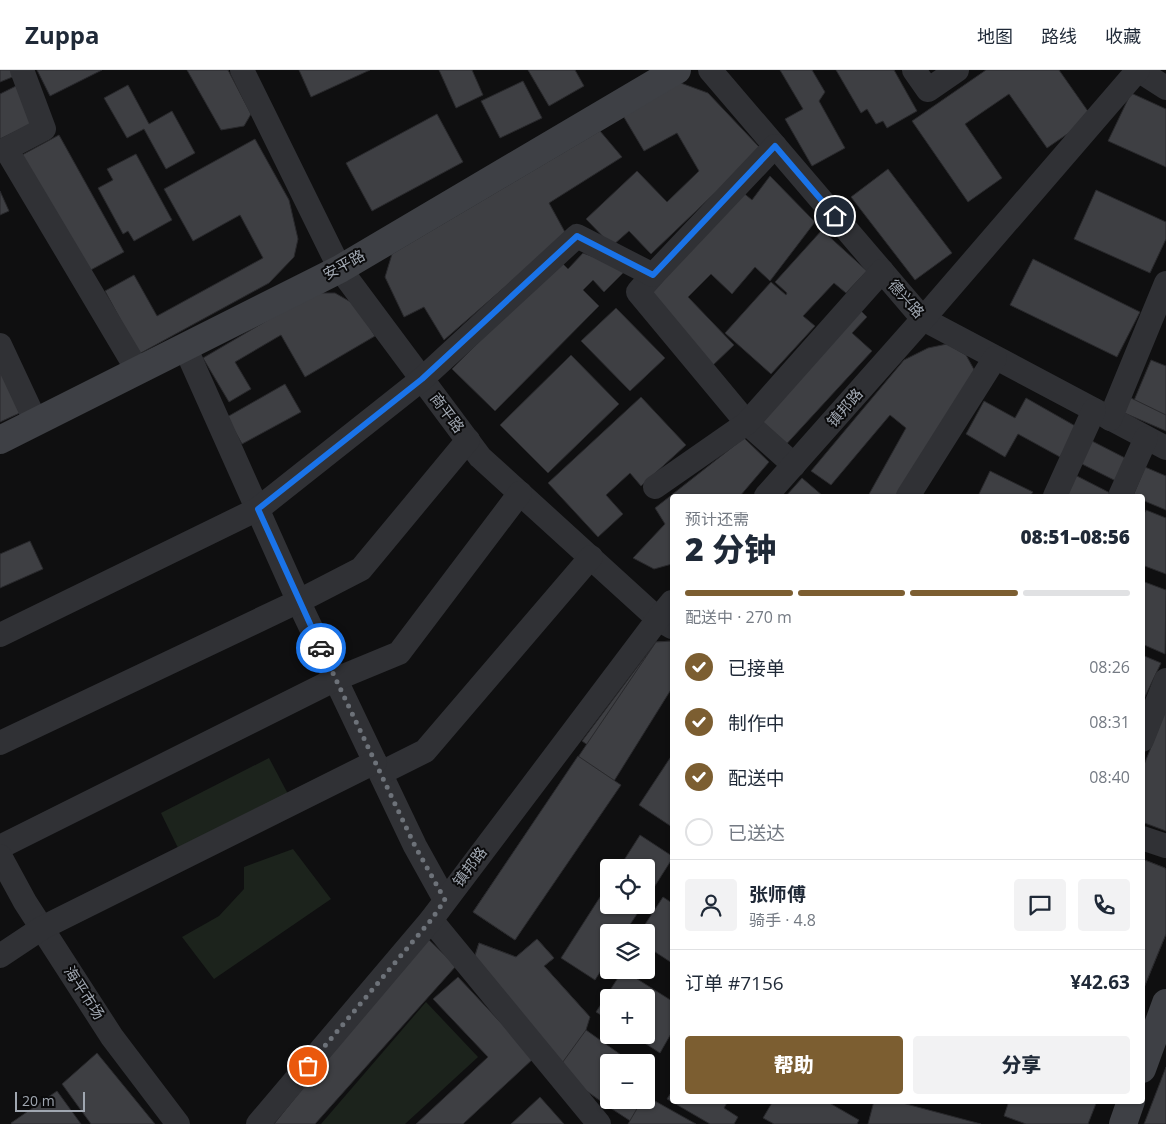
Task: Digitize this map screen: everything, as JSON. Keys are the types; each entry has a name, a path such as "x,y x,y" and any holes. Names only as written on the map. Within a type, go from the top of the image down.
{"street":[{"path":"22,70 44,129 6,150 138,371"},
{"name":"商平路","path":"242,70 340,269 480,457 591,558 668,616"},
{"name":"安平路","path":"0,440 340,269 677,70"},
{"name":"德兴路","path":"710,70 923,319 1156,443"},
{"path":"914,70 928,90 957,70"},
{"path":"1138,70 1166,88"},
{"name":"镇邦路","path":"768,494 923,319 1138,70"},
{"path":"775,146 638,292 747,423 794,466"},
{"path":"0,635 258,509 422,379 577,236 653,275"},
{"path":"655,487 747,423 882,272"},
{"path":"1056,494 1102,415 1166,283"},
{"path":"0,345 36,422"},
{"path":"185,347 299,601 415,846 445,900"},
{"path":"909,494 995,358"},
{"path":"0,743 299,601 361,569 468,440"},
{"path":"1121,494 1156,443"},
{"path":"0,847 336,679 399,653 520,493"},
{"path":"0,956 42,928 378,768 425,751 591,558"},
{"name":"镇邦路","path":"258,1124 431,920 668,616"},
{"path":"1145,732 1166,680"},
{"path":"1145,839 1166,846"},
{"name":"海平市场","path":"0,856 25,902 112,1037 178,1124"},
{"path":"431,920 599,1124"},
{"path":"1145,1061 1166,1003"},
{"path":"1123,1124 1130,1104"}],"shaded area":[{"path":"269,758 288,794 179,850 161,813"},
{"path":"293,849 331,899 214,979 182,937 219,916 244,889 244,867"},
{"path":"426,1002 478,1057 405,1124 321,1124"}],"building":[{"path":"0,70 12,70 15,76 0,82"},
{"path":"37,70 102,70 50,96"},
{"path":"187,70 228,70 251,114 244,126 221,130"},
{"path":"299,70 370,70 311,97"},
{"path":"439,70 472,70 483,95 456,108"},
{"path":"528,70 575,70 584,86 549,106"},
{"path":"780,70 812,70 825,92 819,101 845,148 812,166 785,119 803,109"},
{"path":"836,70 894,70 917,111 887,128 883,121 876,124 867,109 861,113"},
{"path":"986,70 1059,70 1092,117 1047,148 1009,94 965,124 1002,178 968,202 912,121"},
{"path":"523,81 542,118 500,138 481,101"},
{"path":"678,82 708,93 761,149 651,254 629,231 612,246 586,219 637,171 667,202 699,171 677,133 644,151 622,114"},
{"path":"128,85 149,124 172,111 195,153 166,169 144,129 127,138 104,98"},
{"path":"16,86 33,123 0,139 0,94"},
{"path":"1131,93 1166,109 1166,167 1108,141"},
{"path":"437,114 463,162 372,211 346,163"},
{"path":"600,131 622,157 549,203 566,234 444,340 424,307 404,317 385,277 392,254"},
{"path":"59,135 124,252 87,272 22,155"},
{"path":"255,139 289,200 298,239 294,257 269,283 139,354 105,291 134,275 157,316 263,258 240,215 193,241 164,189"},
{"path":"136,154 172,220 134,241 128,231 123,234 98,188 113,180 107,169"},
{"path":"888,169 952,253 915,280 851,197"},
{"path":"770,176 815,222 770,281 755,267 732,294 711,274 688,297 734,345 710,368 649,293 741,191 752,200"},
{"path":"1096,190 1166,222 1166,239 1150,273 1074,239"},
{"path":"0,191 9,211 0,215"},
{"path":"822,230 867,271 846,293 834,283 803,316 815,326 771,374 725,333 771,282 786,295 787,293 775,282"},
{"path":"583,253 627,269 604,292 593,280 583,290 599,306 495,411 452,369 560,261 568,269"},
{"path":"1033,259 1140,312 1117,357 1010,305"},
{"path":"314,293 335,293 356,305 375,336 305,377 281,335 235,362 251,389 229,402 203,358"},
{"path":"616,308 665,358 630,391 581,341"},
{"path":"860,310 867,317 852,333 872,351 781,450 754,425"},
{"path":"947,344 966,355 977,375 905,494 869,494 906,428 890,415 831,485 811,471 904,360 928,348"},
{"path":"571,355 619,404 548,473 500,425"},
{"path":"1151,360 1166,366 1166,424 1130,410"},
{"path":"0,363 22,412 0,422"},
{"path":"285,384 301,412 242,444 227,417"},
{"path":"641,397 686,445 641,486 630,473 606,495 623,514 598,537 548,483"},
{"path":"1129,397 1166,415 1166,431 1122,412"},
{"path":"1026,398 1077,427 1060,457 1018,434 1005,457 966,434 984,401 1015,418"},
{"path":"744,438 769,462 742,494 673,494"},
{"path":"1090,440 1129,460 1118,482 1078,462"},
{"path":"1145,467 1166,476 1166,510 1145,501 1145,494 1134,494"},
{"path":"990,471 1033,492 1032,494 979,494"},
{"path":"1075,475 1112,494 1065,494"},
{"path":"802,478 821,494 788,494"},
{"path":"670,496 670,565 654,569 633,558 665,524 655,508"},
{"path":"1146,510 1166,518 1166,574 1145,566"},
{"path":"30,541 43,569 0,588 0,554"},
{"path":"1145,582 1166,590 1165,654 1145,645"},
{"path":"670,641 670,674 608,760 582,741 656,642"},
{"path":"670,641 670,691 515,940 473,912 656,642"},
{"path":"1145,656 1161,663 1145,697"},
{"path":"1166,709 1166,831 1145,823 1145,762"},
{"path":"578,756 621,785 515,940 473,912"},
{"path":"670,758 670,826 639,805"},
{"path":"640,835 670,855 670,862 655,886 655,859 625,859"},
{"path":"1145,860 1166,870 1166,934 1145,985"},
{"path":"1145,860 1166,870 1166,934 1145,985"},
{"path":"600,897 600,914 637,914 630,924 600,924 600,972 595,980 561,958"},
{"path":"663,897 670,902 670,962 655,952 655,924 645,924 652,914 655,914 655,909"},
{"path":"425,936 456,966 315,1124 274,1124"},
{"path":"537,939 554,958 544,966 590,1017 552,1051 473,962 479,943 516,957"},
{"path":"537,939 554,958 544,966 590,1017 586,1030 608,1054 600,1054 600,1100 557,1070 473,962 479,943 516,957"},
{"path":"458,977 534,1058 463,1124 416,1124 488,1057 433,999"},
{"path":"617,979 637,979 653,989 611,989"},
{"path":"655,990 670,1000 670,1036 660,1053 646,1044 655,1044"},
{"path":"600,1006 600,1014 596,1012"},
{"path":"586,1030 600,1040 600,1044 606,1044 620,1054 600,1054 600,1100 557,1070"},
{"path":"97,1053 155,1124 91,1124 62,1084"},
{"path":"1166,1067 1166,1124 1144,1124"},
{"path":"57,1091 81,1124 11,1123"},
{"path":"540,1097 564,1124 511,1124"},
{"path":"655,1101 694,1124 635,1124 612,1109 655,1109"},
{"path":"655,1101 696,1124 628,1124 637,1109 655,1109"},
{"path":"676,1104 726,1104 724,1108 738,1117 734,1124 710,1124"},
{"path":"771,1104 831,1104 859,1120 857,1124 774,1124 763,1118"},
{"path":"873,1104 906,1104 981,1124 868,1124"},
{"path":"1008,1104 1096,1104 1088,1124 1026,1124 1004,1116"}],"way so far":[{"path":"308,1066 431,920 445,900 415,846 321,648"}],"route":[{"path":"321,648 258,509 422,379 577,236 653,275 775,146 835,216"}]}
